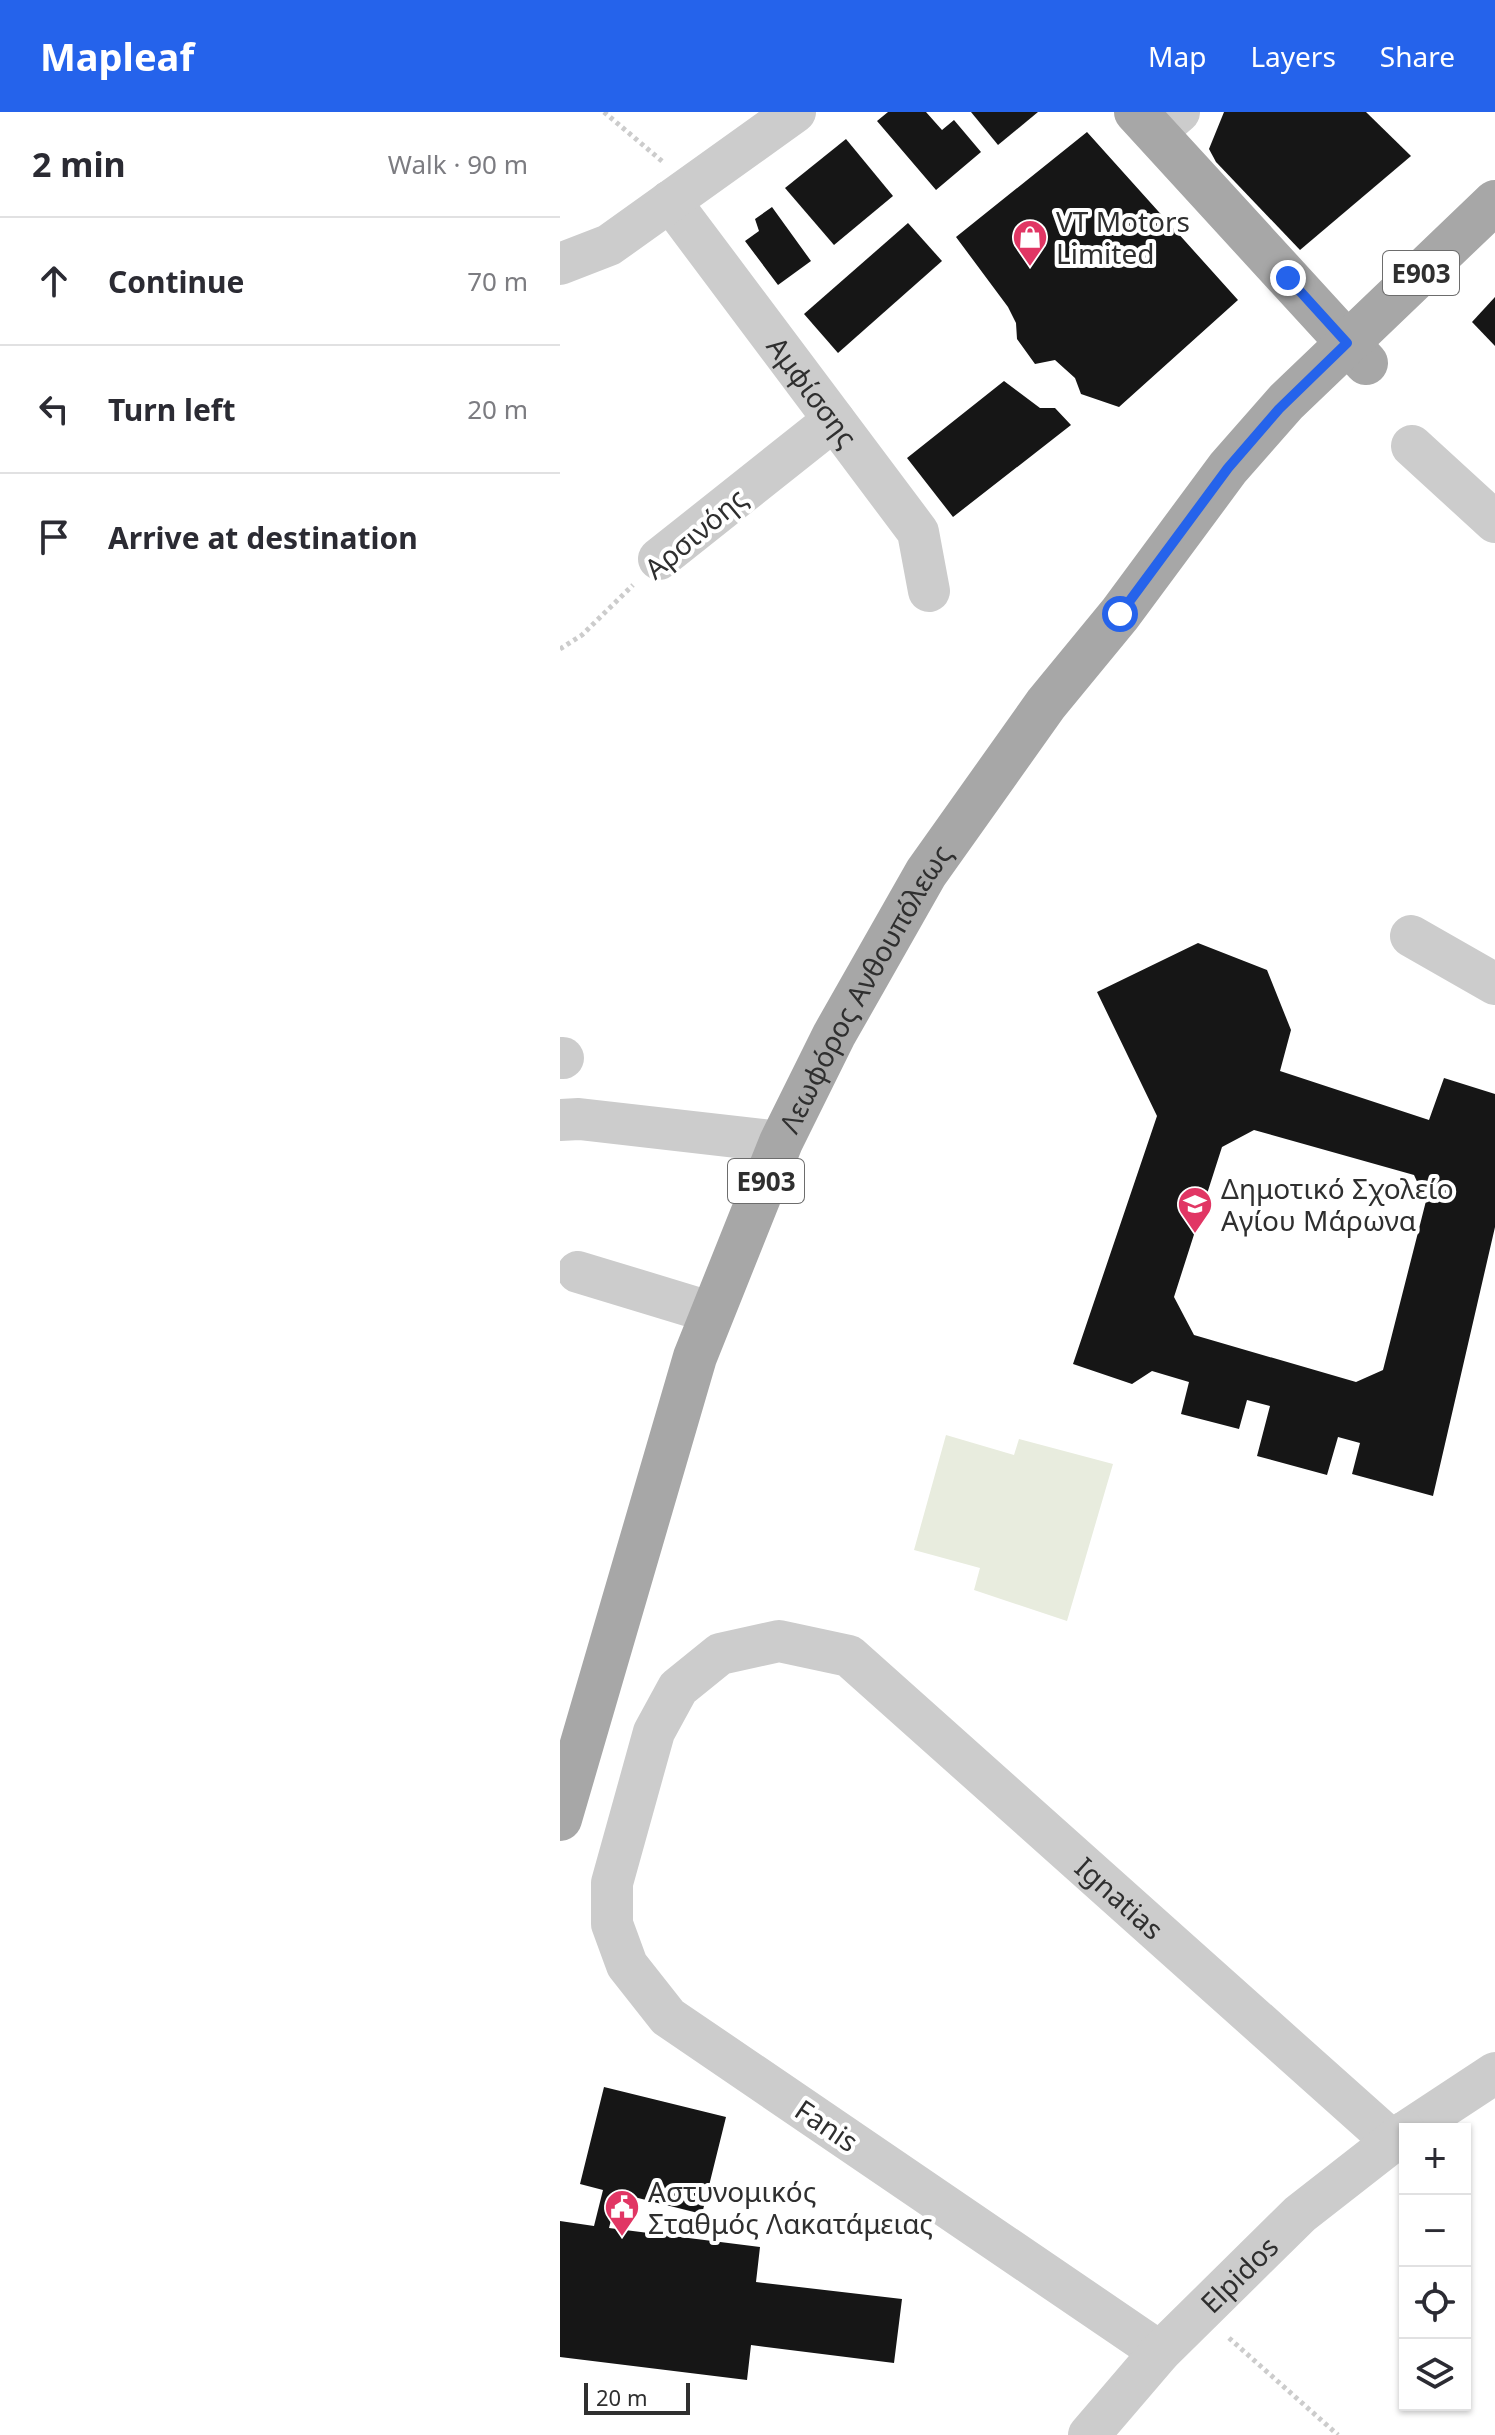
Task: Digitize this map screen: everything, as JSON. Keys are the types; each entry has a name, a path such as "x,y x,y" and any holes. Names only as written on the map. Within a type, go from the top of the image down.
{"main road":[{"path":"1157,119 1356,353"},
{"name":"Λεωφόρος Ανθουπόλεως","path":"560,1819 695,1357 781,1142 834,1035 926,873 1046,704 1120,614 1228,468 1279,409 1356,353 1495,202"},
{"name":"E903","path":"1356,353 1495,241"}],"street":[{"path":"560,264 609,245 795,112"},
{"name":"Αμφίσσης","path":"681,193 834,420 918,532 929,591"},
{"name":"Αρσινόης","path":"659,559 834,420"},
{"path":"1412,446 1495,522"},
{"path":"1411,936 1495,984"},
{"path":"560,1120 579,1119 781,1142"},
{"path":"578,1272 713,1313"},
{"name":"Fanis","path":"849,1656 779,1641 720,1654 678,1688 654,1732 612,1883 612,1924 627,1965 668,2017 1160,2352"},
{"name":"Ignatias","path":"849,1656 1399,2131"},
{"name":"Elpidos","path":"1419,2123 1495,2073"},
{"name":"Elpidos","path":"1089,2435 1160,2352 1300,2214 1399,2136"}],"path":[{"path":"604,112 681,193"},
{"name":"Αρσινόης","path":"560,649 582,635 659,559"},
{"path":"1201,2314 1338,2435"}],"shaded area":[{"path":"946,1435 1014,1455 1019,1439 1113,1464 1067,1621 974,1590 980,1568 914,1550"}],"building":[{"path":"888,112 926,112 942,130 954,120 981,152 936,190 877,121"},
{"path":"971,112 1038,112 998,145"},
{"name":"VT Motors Limited","path":"1224,112 1366,112 1411,156 1300,250 1216,162 1209,149"},
{"name":"VT Motors Limited","path":"1087,132 1238,300 1119,407 1081,394 1075,378 1055,360 1035,364 1017,339 1016,323 1008,307 956,237"},
{"path":"846,139 893,196 834,245 785,188"},
{"path":"772,207 811,261 778,285 745,241 759,231 755,219"},
{"path":"908,223 942,261 838,353 804,314"},
{"path":"1495,297 1495,346 1472,322"},
{"path":"1004,381 1040,408 1055,408 1071,425 953,517 907,458"},
{"path":"1198,943 1267,970 1291,1030 1280,1071 1429,1120 1444,1078 1495,1094 1495,1227 1433,1496 1352,1474 1360,1443 1338,1437 1327,1475 1257,1456 1270,1406 1247,1400 1239,1429 1181,1414 1189,1382 1152,1371 1132,1384 1073,1364 1157,1116 1097,992","holes":["1254,1130 1414,1175 1426,1201 1383,1370 1356,1382 1194,1335 1174,1297 1222,1147"]},
{"name":"Αστυνομικός Σταθμός Λακατάμειας","path":"604,2087 726,2117 702,2214 618,2193 609,2228 760,2247 756,2282 902,2299 894,2363 751,2345 747,2380 560,2357 560,2221 594,2226 603,2190 580,2184"}],"place":[{"name":"VT Motors Limited","path":"1030,268"},
{"name":"Δημοτικό Σχολείο Αγίου Μάρωνα","path":"1195,1235"},
{"name":"Αστυνομικός Σταθμός Λακατάμειας","path":"622,2238"}],"route":[{"path":"1120,614 1228,468 1279,409 1347,343 1288,278"}]}
